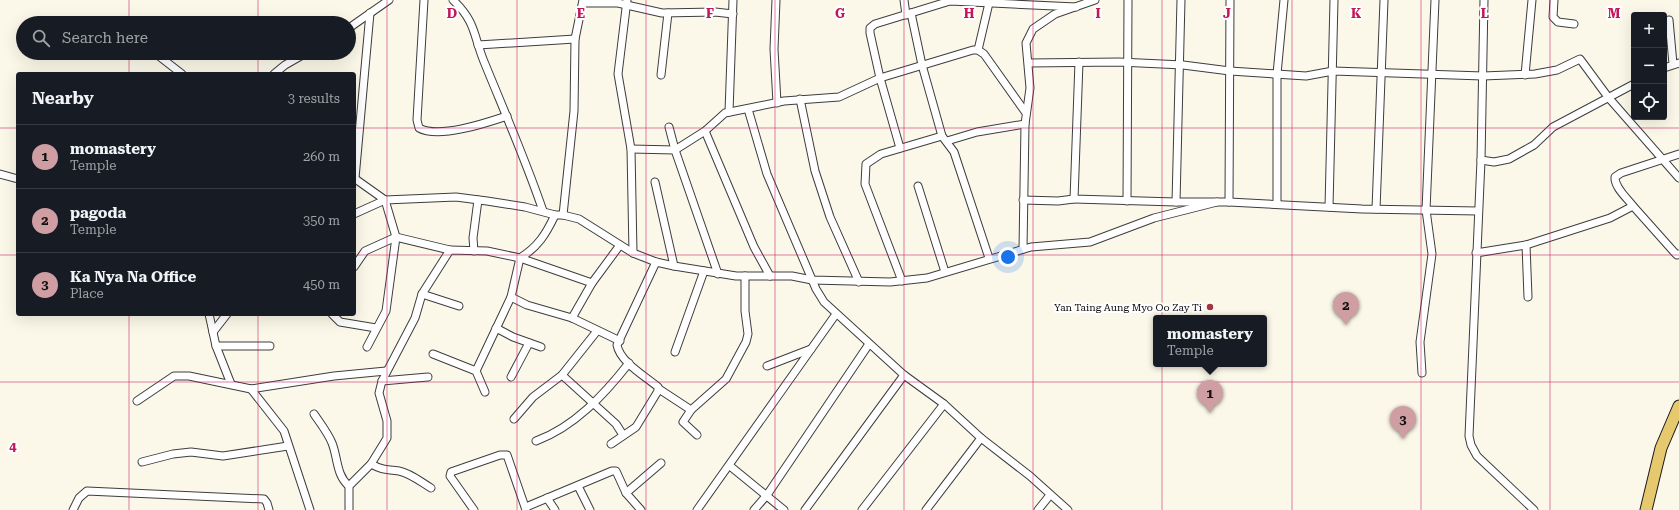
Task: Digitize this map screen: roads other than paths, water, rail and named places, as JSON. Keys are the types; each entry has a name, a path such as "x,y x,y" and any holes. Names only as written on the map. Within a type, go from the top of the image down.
{"main road":[{"path":"1646,510 1661,448 1679,406"}],"street":[{"path":"356,23 389,0"},
{"path":"424,0 418,113 419,128 434,131 465,129 507,116"},
{"path":"453,0 464,10 472,23 478,45 528,167 543,211"},
{"path":"729,112 733,0"},
{"path":"776,0 774,49 777,102"},
{"path":"904,0 945,139 954,152 989,258"},
{"path":"900,148 880,78 870,28 875,24 950,0 989,3 1044,2 1076,7"},
{"path":"1023,249 1025,124 1030,88 1029,63 1026,43 1033,30 1055,14 1096,0"},
{"path":"1127,201 1128,0"},
{"path":"1176,202 1181,0"},
{"path":"1229,202 1230,0"},
{"path":"1277,204 1277,74 1284,0"},
{"path":"1329,207 1334,0"},
{"path":"1376,209 1384,0"},
{"path":"1422,372 1420,342 1432,254 1426,210 1435,0"},
{"path":"1484,0 1481,160 1469,436 1471,445 1477,456 1534,510"},
{"path":"1525,74 1532,0"},
{"path":"1554,0 1553,17 1558,22 1574,24"},
{"path":"563,214 574,111 574,39 583,1 626,2 668,13 715,12 733,14"},
{"path":"626,2 618,74 631,149 633,253"},
{"path":"978,50 989,3"},
{"path":"356,157 370,13"},
{"path":"662,75 668,13"},
{"path":"1669,20 1676,63"},
{"path":"478,45 574,39"},
{"path":"631,149 675,150 705,131 725,113 777,102 839,97 880,78 973,50 978,50 984,54 1026,113"},
{"path":"1029,63 1080,62 1179,65 1230,72 1306,76 1333,71 1483,76 1525,74 1557,70 1580,59 1608,97 1679,178"},
{"path":"164,60 179,72"},
{"path":"276,72 294,60"},
{"path":"1074,199 1080,62"},
{"path":"1481,160 1494,162 1509,159 1534,145 1553,127 1631,86"},
{"path":"800,99 815,171 830,217 859,282"},
{"path":"748,109 767,174 812,280 824,302 868,344 891,362 904,375 944,404 981,438 1030,476 1068,510"},
{"path":"902,281 865,184 864,175 866,164 881,154 900,148 1025,124"},
{"path":"669,127 675,150 718,274"},
{"path":"705,131 754,247 770,276"},
{"path":"1679,154 1622,173 1615,177 1614,182 1674,252 1677,255 1679,254"},
{"path":"0,174 16,178"},
{"path":"356,179 385,200 396,237 386,311 367,347"},
{"path":"655,182 674,266"},
{"path":"918,186 945,272"},
{"path":"356,213 385,200 456,198 478,200 543,211 555,215 563,214 579,219 633,253 656,262 674,266 718,274 745,276 792,276 812,280 859,282 902,281 927,278 989,258 1023,249 1090,242 1154,218 1217,202"},
{"path":"1023,200 1058,202 1074,199 1229,202 1376,209 1478,211"},
{"path":"474,251 473,238 478,200"},
{"path":"1476,253 1526,245 1610,218 1633,206"},
{"path":"476,371 511,297 520,258 532,250 545,235 555,215"},
{"path":"356,264 365,251 396,237 450,250 487,252 520,258 592,283"},
{"path":"572,318 592,283 620,245"},
{"path":"1526,245 1528,297"},
{"path":"349,510 349,486 371,464 387,438 387,421 379,393 382,381 415,318 422,294 450,250"},
{"path":"656,262 617,344 618,350 629,363 659,389 691,410"},
{"path":"675,352 704,271"},
{"path":"697,434 683,422 691,410 726,379 733,369 746,342 748,334 745,311 745,276"},
{"path":"422,294 459,306"},
{"path":"511,297 527,304 572,318 620,340"},
{"path":"697,510 730,466 836,314"},
{"path":"209,316 216,346 231,384"},
{"path":"213,332 225,316"},
{"path":"334,316 340,322 376,328"},
{"path":"496,328 512,337 541,347"},
{"path":"514,419 533,397 562,375 598,331"},
{"path":"511,377 529,343"},
{"path":"754,510 767,495 868,344"},
{"path":"216,346 270,346"},
{"path":"767,366 811,349"},
{"path":"433,354 476,371 486,392"},
{"path":"536,441 557,431 593,404 629,363"},
{"path":"137,401 174,376 190,376 251,389 334,376 386,371"},
{"path":"562,375 616,424 623,435"},
{"path":"805,510 904,375"},
{"path":"382,381 428,376"},
{"path":"251,389 284,432 310,510"},
{"path":"611,444 636,427 659,389"},
{"path":"862,510 944,404"},
{"path":"314,414 332,444 340,473 344,481 349,486"},
{"path":"926,510 981,438"},
{"path":"142,462 172,454 191,452 223,456 288,446"},
{"path":"474,510 450,476 451,472 500,455 507,455 526,508 612,471 616,471 626,493 641,510"},
{"path":"626,493 661,462"},
{"path":"371,464 383,470 399,471 411,476 431,488"},
{"path":"730,466 784,510"},
{"path":"578,486 590,510"},
{"path":"73,510 79,498 87,491 264,499 269,510"},
{"path":"1038,510 1050,494"},
{"path":"547,498 556,510"}],"place":[{"name":"Yan Taing Aung Myo Oo Zay Ti","path":"1210,307"},
{"name":"pagoda","path":"1346,325"},
{"name":"momastery","path":"1210,413"},
{"name":"Ka Nya Na Office","path":"1403,439"}]}
